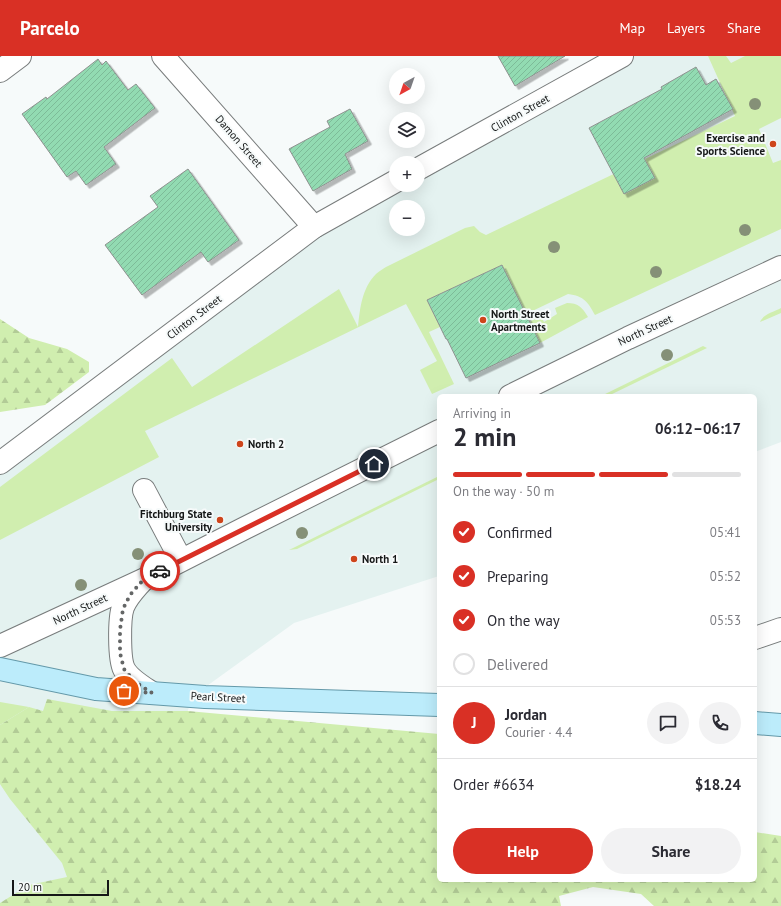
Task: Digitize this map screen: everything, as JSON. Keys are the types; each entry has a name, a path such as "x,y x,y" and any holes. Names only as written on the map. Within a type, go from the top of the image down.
{"main road":[{"name":"Pearl Street","path":"0,669 96,689 205,697 437,705"},
{"path":"757,723 781,725"}],"street":[{"path":"0,71 20,56"},
{"name":"Damon Street","path":"164,56 314,227"},
{"name":"Clinton Street","path":"425,165 622,56"},
{"name":"Clinton Street","path":"0,464 314,227 389,185"},
{"name":"North Street","path":"514,394 628,338 781,267"},
{"name":"North Street","path":"0,646 143,580 437,432"},
{"path":"144,490 181,560"},
{"path":"143,580 130,595 123,609 120,630 120,653 124,669 135,682 152,693"},
{"path":"757,637 781,629"}],"shaded area":[{"name":"Fitchburg State University","path":"622,56 781,56 781,442 757,451 757,394 437,394 437,577 294,623 193,696 118,906 0,906 0,463 314,227 389,189 389,192 425,192 425,165"}],"green space":[{"path":"708,56 726,56 731,63 745,56 781,56 781,118 759,129 773,163 781,160 781,229 595,315 585,300 578,296 568,294 526,314 502,265 427,300 440,327 429,332 454,384 432,394 420,370 437,361 406,304 145,431 159,457 0,540 0,487 172,358 192,387 339,289 358,327 362,299 365,292 376,274 386,267 465,228 474,226 486,235 735,116"},
{"path":"567,303 579,306 588,317 540,343 529,322 541,316 544,322 557,314 555,308"},
{"path":"781,308 781,313 760,322 766,315"},
{"path":"0,319 29,338 67,349 89,362 89,372 45,405 0,412"},
{"path":"703,346 707,348 612,394 605,394"},
{"path":"437,477 437,480 297,549 289,550"},
{"path":"47,699 112,711 188,711 437,734 437,882 757,882 757,832 781,836 781,906 654,906 641,894 593,887 559,896 561,906 0,906 0,903 29,885 67,877 62,863 10,799 0,784 0,725 29,707 43,711"},
{"path":"0,702 29,707 0,725"}],"building":[{"path":"498,56 565,56 515,86"},
{"path":"98,59 102,65 106,61 128,90 136,84 155,108 104,147 116,164 86,185 76,171 67,177 22,114 46,97 47,99"},
{"path":"696,67 706,85 716,79 733,109 644,158 655,178 624,194 589,128 662,89 661,87"},
{"path":"350,109 368,141 345,154 352,169 313,191 289,149 330,127 327,121"},
{"path":"188,169 239,240 208,262 201,252 142,295 105,245 158,207 150,196"},
{"name":"North Street Apartments","path":"502,265 540,343 466,378 427,300"}],"way so far":[{"path":"124,691 152,693 135,682 124,669 120,653 120,630 123,609 130,595 143,580 160,571"}],"place":[{"name":"Exercise and Sports Science","path":"773,144"},
{"name":"North Street Apartments","path":"483,320"},
{"name":"North 2","path":"240,444"},
{"name":"Fitchburg State University","path":"220,520"},
{"name":"North 1","path":"354,559"}],"route":[{"path":"160,571 374,464"}]}
